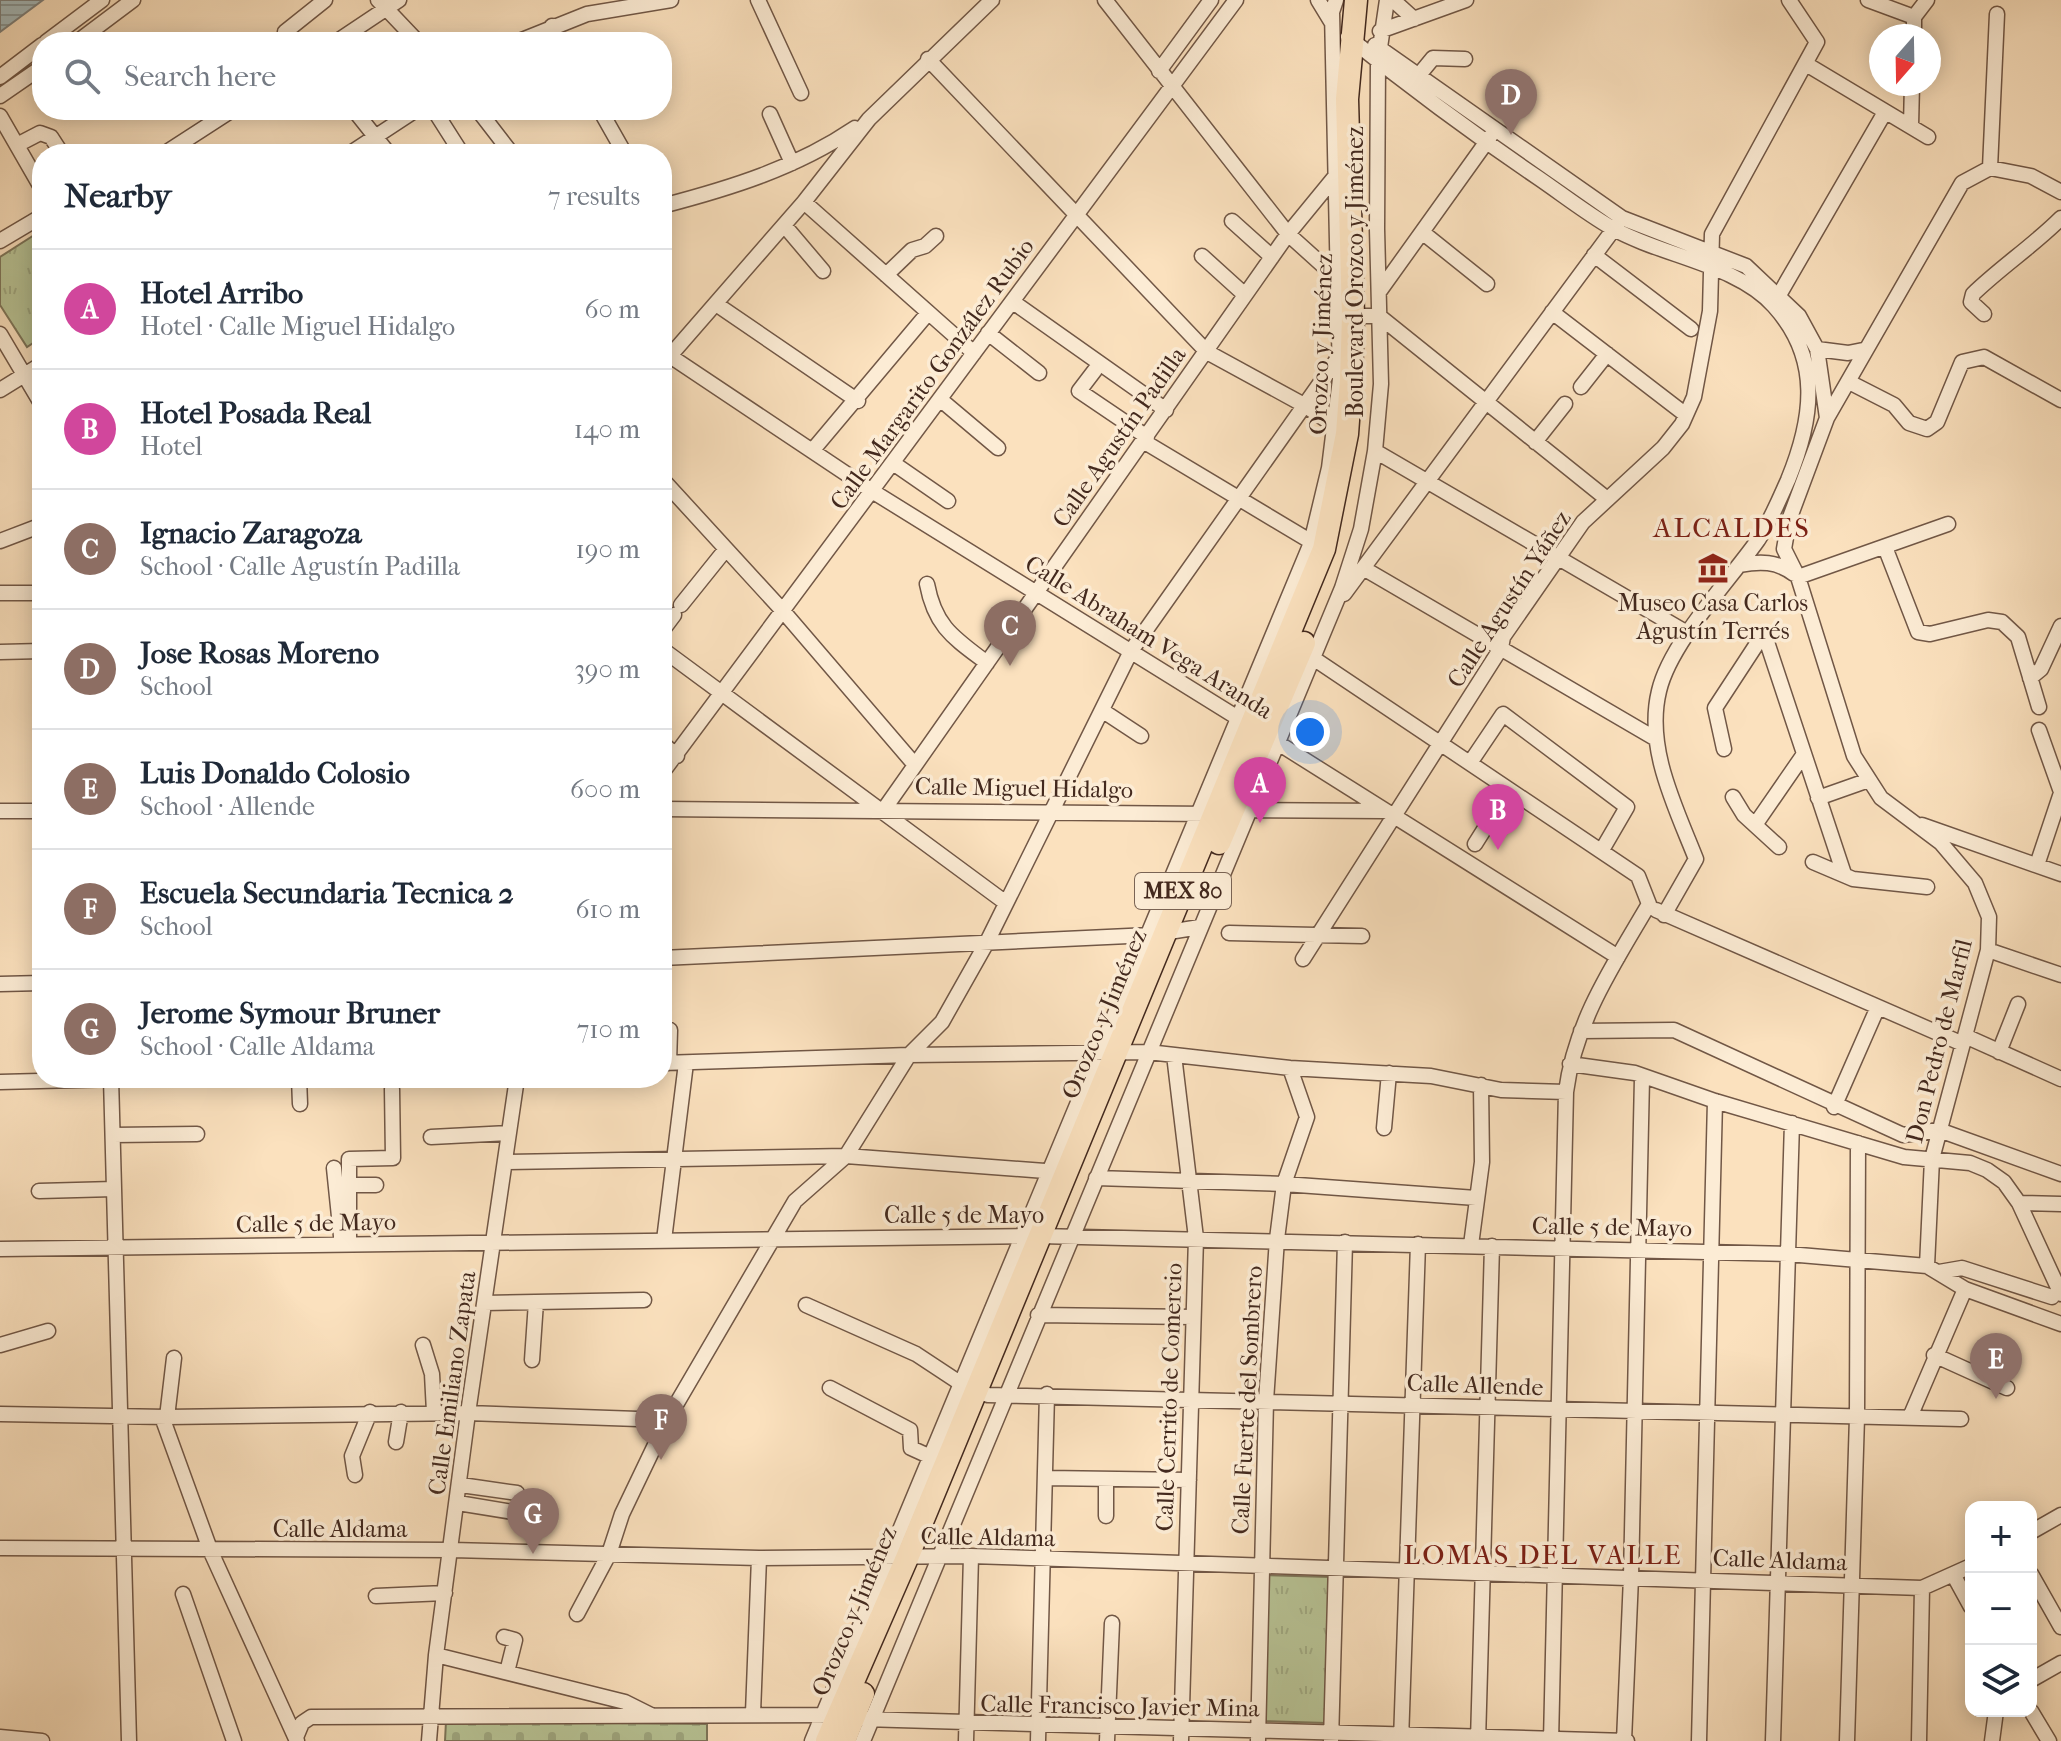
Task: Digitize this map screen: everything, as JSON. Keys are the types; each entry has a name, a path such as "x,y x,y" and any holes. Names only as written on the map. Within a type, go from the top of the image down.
{"highway":[{"name":"Orozco y Jiménez","path":"827,1741 846,1717 1258,730 1335,557 1359,439 1365,374 1366,316 1347,99 1351,28 1356,0"},
{"name":"Orozco y Jiménez","path":"1351,28 1370,0"},
{"name":"Orozco y Jiménez","path":"1258,730 1296,624 1318,546 1366,316"},
{"name":"Orozco y Jiménez","path":"1047,1236 1058,1172 1124,1052"},
{"name":"Orozco y Jiménez","path":"844,1741 846,1717"}],"street":[{"path":"60,32 102,0"},
{"path":"90,32 133,0"},
{"path":"285,32 325,0"},
{"path":"539,32 587,14 671,0"},
{"path":"758,0 801,93"},
{"path":"672,349 716,304 804,202 869,119 992,0"},
{"path":"1159,71 1211,0"},
{"name":"Calle Margarito González Rubio","path":"672,762 1236,0"},
{"path":"1390,0 1414,19"},
{"name":"Boulevard Orozco y Jiménez","path":"863,1741 846,1717 983,1391 1038,1315 1047,1236 1096,1178 1124,1052 1258,730 1313,658 1361,529 1382,455 1381,384 1366,316 1379,293 1351,28 1390,0"},
{"path":"1351,28 1414,19 1465,0"},
{"path":"1709,260 1712,234 1817,42 1789,0"},
{"path":"1868,0 1914,17"},
{"path":"1914,24 1914,17 1927,0"},
{"path":"1111,2 1171,87 1288,234 1339,280"},
{"path":"349,32 388,3 410,32"},
{"path":"1990,168 1997,14"},
{"path":"552,26 555,32"},
{"path":"1351,28 1419,75 1491,136"},
{"path":"1351,28 1491,136 1618,224 1709,260 1799,316 1817,349 1827,418"},
{"name":"Orozco y Jiménez","path":"1341,430 1338,173 1351,28"},
{"path":"0,77 32,53"},
{"path":"1419,75 1433,58 1465,59"},
{"path":"928,59 1207,352 1304,405 1341,430"},
{"path":"1806,64 1928,137"},
{"path":"0,96 32,74"},
{"path":"1911,126 1912,96"},
{"path":"1776,300 1885,112"},
{"path":"770,114 792,163"},
{"path":"0,116 32,171"},
{"path":"672,203 733,187 819,153 869,119"},
{"path":"179,144 217,120"},
{"path":"362,120 381,144"},
{"path":"363,144 400,120"},
{"path":"440,120 456,144"},
{"path":"486,120 504,144"},
{"path":"606,120 619,144"},
{"path":"17,145 40,133 51,137 56,144"},
{"path":"1379,293 1491,136"},
{"path":"819,153 833,165"},
{"path":"1758,540 1784,549 1789,520 1827,418 1849,382 1863,350 1962,183 1990,168 2031,176 2061,192"},
{"name":"Calle Agustín Padilla","path":"879,808 915,765 1288,234 1338,173"},
{"path":"804,202 974,353"},
{"path":"1984,314 1971,302 1973,294 2061,218"},
{"path":"1232,221 1272,257"},
{"path":"0,241 32,222"},
{"path":"1334,607 1618,224"},
{"path":"784,225 823,271"},
{"path":"1422,232 1487,284"},
{"path":"886,275 912,250 925,246 936,236"},
{"path":"1594,255 1691,329"},
{"path":"1202,256 1245,295"},
{"name":"Calle Agustín Yáñez","path":"1303,959 1390,813 1440,744 1501,648 1503,637 1583,522 1663,448 1686,415 1694,397 1710,311 1709,260"},
{"path":"1664,915 1696,859 1668,787 1656,739 1659,691 1678,649 1758,540 1772,515 1796,460 1810,408 1806,357 1776,300"},
{"path":"1013,302 1166,410"},
{"path":"716,304 858,401"},
{"path":"1552,312 1686,415"},
{"path":"812,451 858,401 928,313"},
{"path":"1366,316 1485,402 1607,499"},
{"path":"988,333 1039,373"},
{"path":"0,334 32,388"},
{"path":"1817,349 1848,353 1863,350"},
{"path":"1581,387 1607,354"},
{"path":"577,1614 609,1554 622,1514 667,1420 795,1201 846,1156 909,1055 942,1022 986,944 1131,651 1340,355"},
{"path":"1849,382 1894,405 1909,423 1927,429 1937,422 1962,362 1971,357 1984,357 2061,400"},
{"name":"Calle Abraham Vega Aranda","path":"672,361 872,491 1618,957"},
{"path":"1095,370 1079,391 1145,439 1318,546"},
{"path":"0,390 32,371"},
{"path":"941,400 998,448"},
{"path":"1535,442 1565,404"},
{"path":"1382,455 1689,634"},
{"path":"893,463 948,501"},
{"path":"672,490 783,611 915,765"},
{"path":"1740,565 1783,565 1798,577 1948,524"},
{"path":"0,541 32,529"},
{"path":"1885,547 1918,632 1930,634 1988,620 2002,622 2018,637 2039,707"},
{"path":"672,618 726,549"},
{"name":"Don Pedro de Marfil","path":"1784,549 1798,577 1854,756 1881,798 1941,843 1975,883 1989,917 1988,950 1932,1159 1933,1269"},
{"path":"1363,568 1656,739"},
{"path":"927,584 932,610 953,637 987,663"},
{"path":"0,593 32,593"},
{"path":"2030,678 2041,669 2061,626"},
{"path":"1724,749 1715,708 1764,633 1844,874"},
{"path":"0,652 32,651"},
{"path":"672,656 1006,903"},
{"path":"1313,658 1638,876 1649,904 1664,915 1877,1009 1999,1052 2061,1079"},
{"path":"1103,711 1141,736"},
{"path":"1470,763 1503,714 1627,807 1602,850"},
{"path":"2037,865 2061,798 2039,730"},
{"path":"672,752 677,756"},
{"path":"1755,825 1804,754"},
{"path":"1818,798 1869,780"},
{"path":"1475,844 1509,790"},
{"path":"1733,797 1744,815 1779,847"},
{"name":"Calle Miguel Hidalgo","path":"672,809 1390,813"},
{"path":"0,811 32,811"},
{"path":"1910,821 2061,874"},
{"path":"1813,862 1853,879 1927,887"},
{"path":"1551,1740 1565,1248 1566,1092 1570,1064 1595,996 1649,904"},
{"path":"672,958 986,944 1175,931"},
{"path":"1229,933 1362,936"},
{"path":"1988,950 2061,975"},
{"path":"0,984 32,983"},
{"path":"1999,1052 2018,1004"},
{"path":"1834,1107 1877,1009"},
{"path":"1581,1031 1674,1030 1834,1107 1903,1135 1939,1130 2061,1174"},
{"path":"672,1063 1124,1052 1290,1068 1389,1073 1501,1090 1566,1092"},
{"name":"Calle Cerrito de Comercio","path":"1174,1055 1196,1238 1181,1735"},
{"path":"664,1240 686,1063"},
{"path":"1570,1064 1635,1073 1642,1078 1715,1101 1904,1157 1970,1163 1987,1170 2004,1182 2019,1203 2058,1294 2030,1313"},
{"name":"Calle Fuerte del Sombrero","path":"1258,1736 1266,1401 1277,1239 1284,1184 1307,1117 1290,1068"},
{"path":"1384,1128 1389,1073"},
{"path":"1626,1741 1642,1078"},
{"path":"0,1082 32,1081"},
{"path":"1471,1245 1482,1162 1481,1085"},
{"path":"111,1088 129,1741"},
{"path":"299,1088 300,1104"},
{"name":"Calle Emiliano Zapata","path":"429,1741 436,1655 461,1485 468,1413 516,1088"},
{"path":"345,1244 349,1159 393,1158 392,1089"},
{"path":"1699,1741 1710,1414 1715,1101"},
{"path":"1773,1741 1792,1123"},
{"path":"431,1137 509,1133"},
{"path":"113,1135 197,1134"},
{"path":"1847,1741 1857,1417 1858,1143"},
{"path":"505,1162 846,1156 1058,1172"},
{"path":"334,1168 345,1244"},
{"path":"1096,1178 1284,1184 1476,1198"},
{"path":"349,1185 376,1185"},
{"path":"39,1191 114,1189"},
{"path":"2019,1203 2061,1204"},
{"name":"Calle 5 de Mayo","path":"0,1249 1047,1236 1277,1239 1859,1257 1933,1269 1962,1268 2058,1294"},
{"path":"1332,1737 1345,1242"},
{"path":"1402,1739 1405,1571 1418,1244"},
{"path":"1478,1739 1492,1246"},
{"path":"1933,1269 1965,1289 2061,1324"},
{"path":"1910,1417 1934,1355 1965,1289"},
{"path":"484,1303 644,1300"},
{"path":"532,1360 536,1302"},
{"path":"806,1305 916,1354 983,1391"},
{"path":"1038,1315 1193,1317"},
{"path":"0,1345 48,1331"},
{"path":"423,1345 432,1374 434,1412"},
{"path":"1934,1355 2007,1388"},
{"path":"174,1358 164,1417 211,1552 297,1738"},
{"path":"830,1388 910,1430 911,1448 933,1458"},
{"name":"Orozco y Jiménez","path":"914,1558 933,1458 983,1391"},
{"name":"Calle Allende","path":"983,1391 1488,1408 1961,1419"},
{"path":"1038,1734 1047,1394"},
{"path":"355,1475 352,1456 370,1412"},
{"path":"396,1442 401,1412"},
{"path":"0,1414 164,1417 434,1412 667,1420"},
{"path":"1046,1478 1189,1480"},
{"path":"1106,1479 1106,1516"},
{"path":"461,1485 517,1493"},
{"path":"458,1503 519,1513"},
{"path":"2037,1529 2061,1515"},
{"name":"Calle Aldama","path":"0,1548 211,1552 452,1550 759,1558 971,1556 1922,1588 1965,1570"},
{"path":"966,1741 971,1556"},
{"path":"753,1713 759,1558"},
{"path":"1954,1576 1965,1596"},
{"path":"2037,1584 2061,1627"},
{"path":"1919,1741 1922,1588"},
{"path":"376,1596 445,1593"},
{"path":"183,1594 234,1741"},
{"path":"1107,1734 1112,1623"},
{"path":"504,1637 516,1643 507,1672"},
{"path":"436,1655 625,1702 655,1717"},
{"path":"2037,1677 2061,1663"},
{"name":"Calle Francisco Javier Mina","path":"297,1738 302,1723 311,1717 655,1717 753,1713 966,1725 1038,1734 1626,1741"},
{"name":"Orozco y Jiménez","path":"812,1741 846,1717"},
{"path":"1992,1741 1995,1717"},
{"path":"2035,1717 2049,1741"},
{"path":"0,1737 42,1741"}],"green space":[{"path":"32,236 32,344 27,347 0,305 0,257"},
{"path":"1264,1575 1329,1577 1326,1723 1261,1721"},
{"path":"446,1721 707,1724 707,1741 445,1741"}],"water":[{"path":"0,0 43,0 0,32"}],"place":[{"name":"Jose Rosas Moreno","path":"1511,135"},
{"name":"Museo Casa Carlos Agustín Terrés","path":"1713,568"},
{"name":"Ignacio Zaragoza","path":"1010,666"},
{"name":"Hotel Arribo","path":"1260,823"},
{"name":"Hotel Posada Real","path":"1498,850"},
{"name":"Luis Donaldo Colosio","path":"1996,1399"},
{"name":"Escuela Secundaria Tecnica 2","path":"661,1460"},
{"name":"Jerome Symour Bruner","path":"533,1554"}],"district":[{"name":"ALCALDES","path":"1732,527"},
{"name":"LOMAS DEL VALLE","path":"1543,1554"}]}
